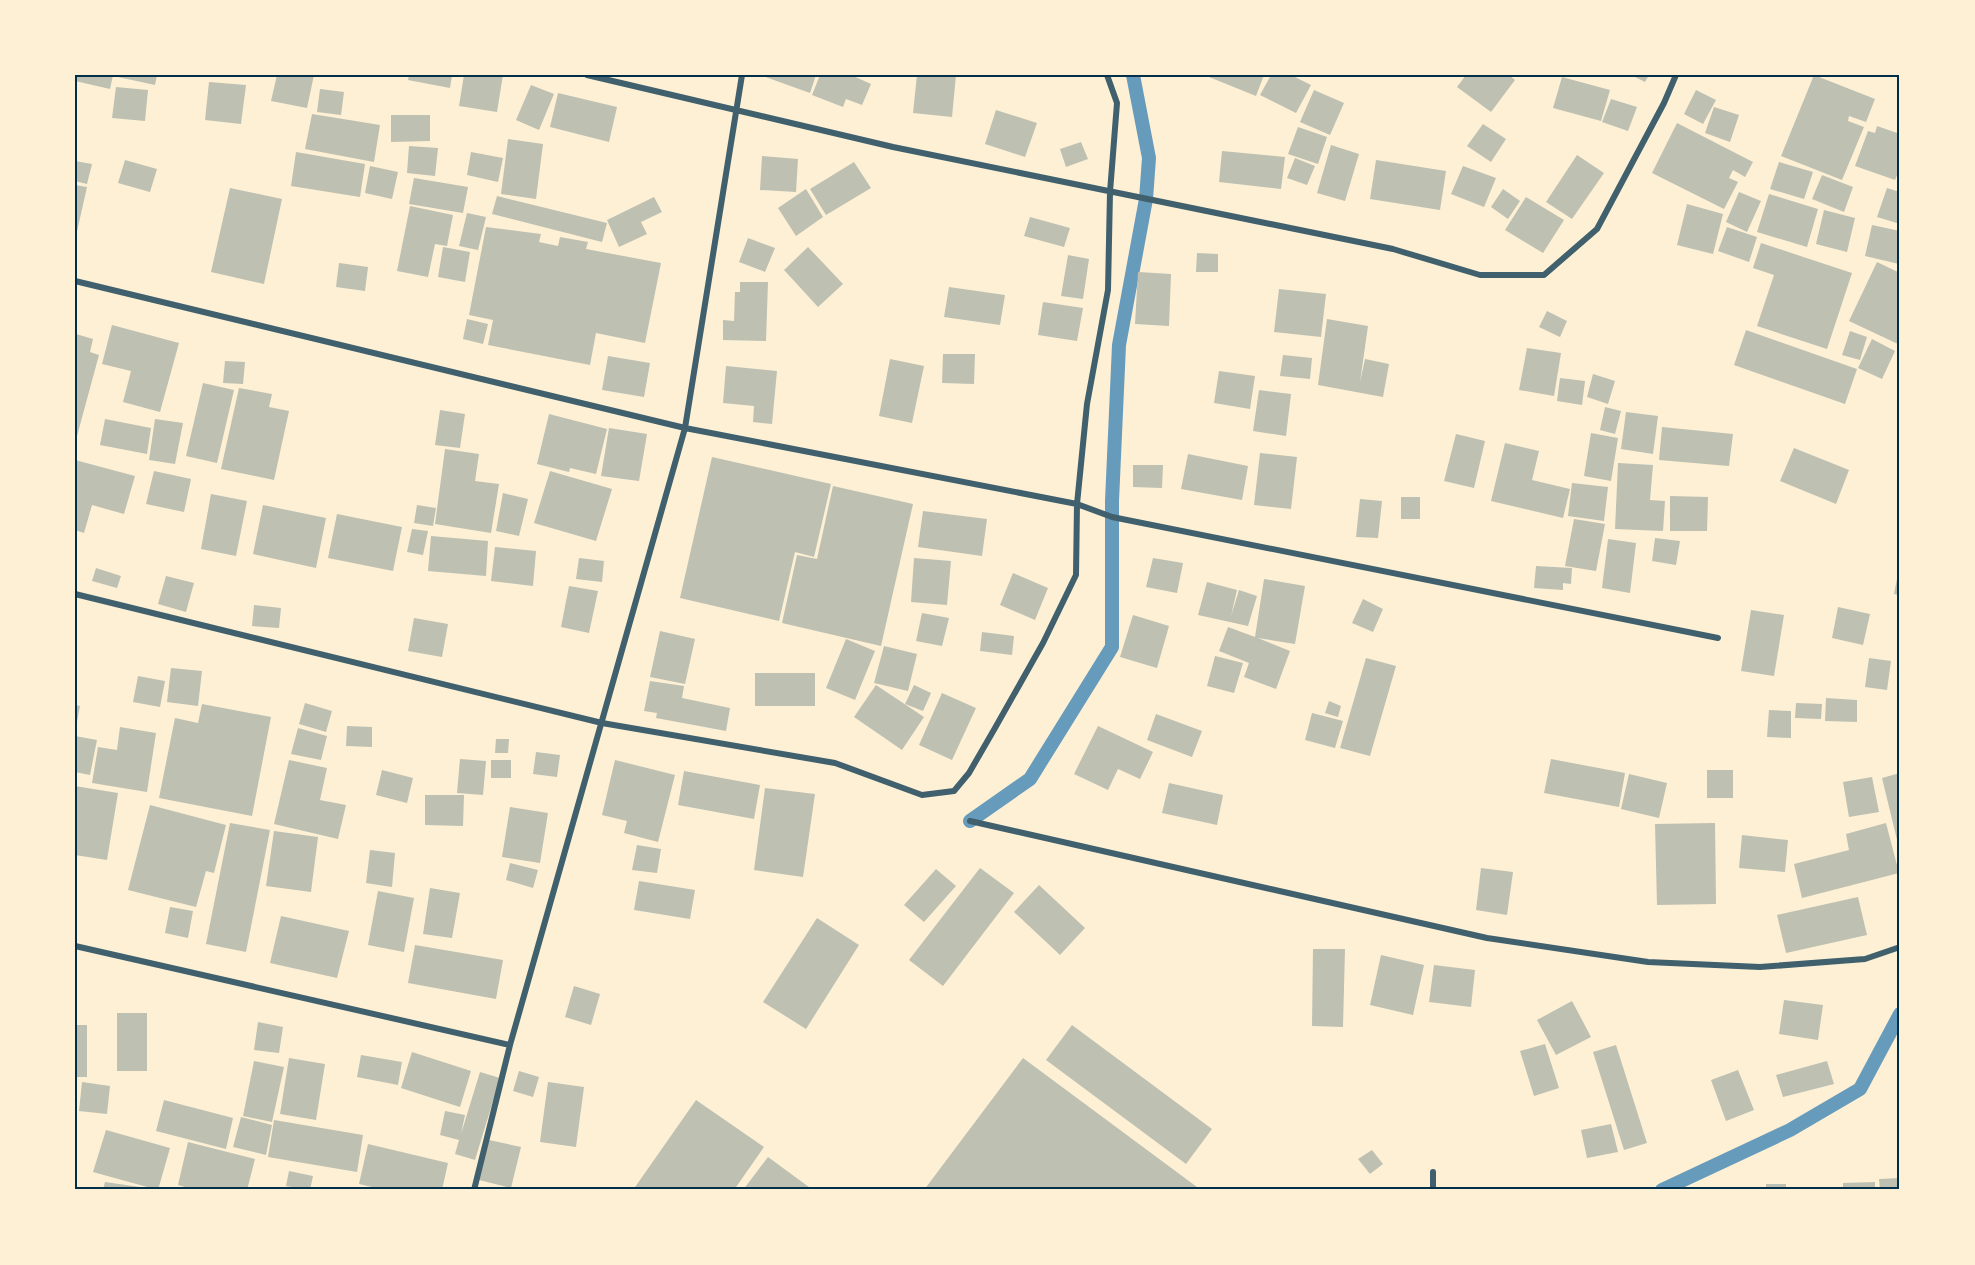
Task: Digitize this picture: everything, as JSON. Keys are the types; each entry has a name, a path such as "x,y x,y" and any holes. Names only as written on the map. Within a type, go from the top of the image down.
{"street":[{"path":"587,75 735,112 1110,192 1393,249 1480,275 1544,275 1598,229 1664,103 1676,75"},
{"path":"474,1190 510,1045 685,428 742,75"},
{"path":"75,594 602,723 835,763 922,795 954,791 969,773 995,728 1076,575 1077,504 1087,404 1108,290 1110,192 1117,103 1107,75"},
{"path":"75,280 685,428 1077,504 1112,517 1718,638"},
{"path":"970,821 1487,938 1648,963 1760,968 1864,959 1900,947"},
{"path":"75,946 510,1045"},
{"path":"1433,1190 1434,1172"}],"building":[{"path":"75,75 113,75 110,89 75,81"},
{"path":"119,75 157,75 155,85 118,77"},
{"path":"277,75 314,75 307,108 271,101"},
{"path":"409,75 452,75 450,88 408,80"},
{"path":"464,75 503,75 497,112 459,106"},
{"path":"760,75 816,75 810,93"},
{"path":"820,75 851,75 871,84 862,105 846,99 843,107 812,95"},
{"path":"917,75 956,75 952,117 913,113"},
{"path":"1204,75 1264,75 1256,96"},
{"path":"1271,75 1291,75 1311,85 1296,113 1260,95"},
{"path":"1466,75 1509,75 1515,80 1491,112 1457,87"},
{"path":"1631,75 1649,75 1645,82"},
{"path":"1814,75 1875,99 1866,122 1849,116 1848,121 1864,127 1842,180 1781,156"},
{"path":"1562,77 1610,90 1601,121 1553,108"},
{"path":"209,82 246,85 241,124 205,120"},
{"path":"531,85 554,94 539,130 516,120"},
{"path":"116,87 148,90 145,121 112,118"},
{"path":"320,89 344,92 341,115 317,112"},
{"path":"1314,90 1344,103 1330,135 1300,122"},
{"path":"1696,90 1716,100 1703,124 1684,114"},
{"path":"558,93 617,107 609,142 550,127"},
{"path":"1611,99 1637,107 1628,131 1602,122"},
{"path":"1714,107 1739,115 1730,142 1705,133"},
{"path":"996,110 1037,123 1025,157 985,144"},
{"path":"312,114 380,125 374,162 305,149"},
{"path":"391,115 430,115 430,141 391,142"},
{"path":"1677,123 1753,162 1745,177 1733,170 1729,178 1738,182 1724,209 1652,173"},
{"path":"1483,124 1506,139 1491,162 1467,146"},
{"path":"1877,126 1900,134 1900,168 1895,180 1855,166 1868,131 1875,133"},
{"path":"1298,127 1327,137 1318,164 1288,154"},
{"path":"508,139 543,144 536,199 501,194"},
{"path":"1081,142 1088,159 1066,167 1060,149"},
{"path":"1331,145 1359,154 1345,201 1317,193"},
{"path":"409,146 438,148 435,176 407,173"},
{"path":"1222,151 1285,157 1281,189 1219,182"},
{"path":"296,152 365,164 360,197 291,186"},
{"path":"471,152 503,158 498,182 467,175"},
{"path":"1577,155 1604,173 1572,219 1546,202"},
{"path":"762,156 798,159 796,192 760,190"},
{"path":"1295,158 1315,166 1307,185 1287,178"},
{"path":"125,160 157,169 150,192 118,183"},
{"path":"1376,160 1446,171 1440,210 1370,199"},
{"path":"75,161 92,164 87,184 75,181"},
{"path":"854,162 871,188 826,215 810,189"},
{"path":"1779,162 1813,172 1804,199 1770,189"},
{"path":"370,166 398,172 392,199 365,193"},
{"path":"1463,166 1496,178 1484,207 1451,194"},
{"path":"1822,175 1853,187 1844,212 1812,199"},
{"path":"414,178 468,187 463,213 409,204"},
{"path":"75,185 87,187 76,236 75,236"},
{"path":"230,188 282,199 264,284 211,272"},
{"path":"1887,188 1900,192 1900,224 1877,217"},
{"path":"806,189 823,217 796,236 778,208"},
{"path":"1503,189 1520,201 1508,219 1491,207"},
{"path":"1739,192 1761,201 1747,232 1726,222"},
{"path":"1769,194 1818,209 1807,247 1757,232"},
{"path":"497,196 607,223 602,242 492,214"},
{"path":"654,197 662,212 641,222 647,234 619,247 607,220"},
{"path":"1526,197 1564,220 1543,253 1505,230"},
{"path":"1687,204 1723,214 1713,254 1677,245"},
{"path":"410,206 453,215 447,246 435,244 428,277 397,271"},
{"path":"1824,210 1855,218 1847,252 1816,244"},
{"path":"467,213 486,217 478,250 459,246"},
{"path":"1030,217 1070,228 1064,247 1024,236"},
{"path":"1872,225 1900,231 1899,264 1865,256"},
{"path":"486,227 541,234 539,242 558,246 560,237 588,242 586,249 661,263 645,343 596,333 590,365 488,345 493,320 469,315"},
{"path":"1727,227 1757,237 1749,262 1718,251"},
{"path":"748,238 775,248 765,272 739,262"},
{"path":"1761,243 1852,273 1827,349 1757,326 1774,275 1753,268"},
{"path":"443,247 470,252 465,282 438,277"},
{"path":"808,247 843,284 818,307 784,270"},
{"path":"1197,253 1218,254 1218,272 1196,272"},
{"path":"1068,255 1089,259 1083,299 1061,296"},
{"path":"1877,262 1900,273 1900,345 1849,321"},
{"path":"339,263 368,267 365,291 336,287"},
{"path":"1138,272 1171,274 1169,326 1135,324"},
{"path":"740,282 768,282 766,341 723,340 723,320 734,321 735,292 740,292"},
{"path":"949,287 1005,295 1000,325 944,317"},
{"path":"1279,289 1326,294 1321,337 1274,332"},
{"path":"1043,302 1083,308 1077,341 1038,335"},
{"path":"1547,311 1567,321 1560,337 1539,327"},
{"path":"467,319 488,324 483,344 463,339"},
{"path":"1327,319 1368,326 1360,382 1365,359 1389,364 1383,397 1318,385"},
{"path":"112,325 179,343 160,412 123,402 131,371 102,364"},
{"path":"1746,330 1857,369 1845,404 1734,365"},
{"path":"1850,331 1867,337 1860,360 1842,355"},
{"path":"76,334 93,339 90,352 99,355 77,436 75,436"},
{"path":"1872,339 1895,351 1882,379 1858,368"},
{"path":"1527,348 1561,353 1554,396 1519,390"},
{"path":"943,354 975,354 974,384 942,383"},
{"path":"1283,355 1312,358 1310,379 1280,376"},
{"path":"608,356 650,363 644,397 602,390"},
{"path":"890,359 924,366 912,423 879,416"},
{"path":"225,361 245,362 243,384 223,383"},
{"path":"726,366 777,371 772,424 753,422 754,406 723,403"},
{"path":"1219,371 1255,376 1250,409 1214,403"},
{"path":"1593,374 1615,381 1608,404 1587,397"},
{"path":"1560,378 1585,381 1582,405 1557,401"},
{"path":"203,383 234,390 217,463 186,456"},
{"path":"239,388 272,394 269,407 289,411 274,480 221,469"},
{"path":"1259,390 1291,394 1286,436 1253,431"},
{"path":"1605,407 1621,411 1615,434 1600,430"},
{"path":"440,410 465,414 460,448 435,445"},
{"path":"1626,412 1658,416 1653,454 1621,449"},
{"path":"549,414 607,429 596,474 570,468 569,472 537,464"},
{"path":"105,419 151,428 147,454 100,445"},
{"path":"155,419 183,423 175,464 149,460"},
{"path":"1662,427 1733,434 1729,466 1659,460"},
{"path":"609,428 647,434 639,481 601,476"},
{"path":"1591,433 1618,438 1611,481 1584,476"},
{"path":"1456,434 1485,441 1474,488 1444,481"},
{"path":"1505,443 1539,451 1532,480 1570,489 1563,518 1491,501"},
{"path":"1794,448 1849,470 1836,504 1780,481"},
{"path":"445,449 479,454 475,481 499,484 491,533 435,524"},
{"path":"1260,453 1297,457 1291,509 1254,505"},
{"path":"1188,454 1248,466 1242,500 1181,489"},
{"path":"712,457 831,484 814,557 795,552 779,621 680,598"},
{"path":"75,460 135,476 124,514 92,505 84,533 75,530"},
{"path":"1618,463 1653,465 1650,500 1665,501 1663,531 1615,529"},
{"path":"1133,465 1163,465 1162,488 1133,487"},
{"path":"154,471 191,479 184,512 146,504"},
{"path":"550,471 612,489 596,541 534,523"},
{"path":"1572,483 1608,487 1604,521 1568,516"},
{"path":"833,486 913,504 881,646 782,623 797,555 817,559"},
{"path":"503,493 528,499 519,536 496,531"},
{"path":"211,494 247,501 236,556 201,549"},
{"path":"1670,496 1708,497 1707,531 1670,531"},
{"path":"1401,497 1420,497 1420,519 1401,519"},
{"path":"1360,499 1382,501 1378,538 1356,537"},
{"path":"263,505 326,518 316,568 253,554"},
{"path":"417,505 436,508 433,526 414,523"},
{"path":"923,511 987,519 982,556 918,547"},
{"path":"337,514 402,527 393,571 328,558"},
{"path":"1574,519 1605,524 1596,571 1565,566"},
{"path":"412,529 428,531 423,555 407,552"},
{"path":"431,536 488,541 486,576 428,571"},
{"path":"1655,538 1680,541 1676,565 1652,561"},
{"path":"1608,539 1636,543 1630,593 1602,588"},
{"path":"495,547 536,551 533,586 491,581"},
{"path":"579,558 604,561 602,582 576,579"},
{"path":"914,558 951,561 947,605 911,602"},
{"path":"1153,558 1183,563 1177,593 1146,587"},
{"path":"1536,566 1572,568 1571,584 1563,583 1563,590 1534,588"},
{"path":"96,568 121,576 117,588 92,581"},
{"path":"1900,569 1900,595 1894,594"},
{"path":"1013,573 1048,588 1035,620 1000,605"},
{"path":"166,576 194,583 186,612 158,604"},
{"path":"1264,579 1305,586 1295,644 1258,638 1290,651 1276,689 1244,677 1249,663 1219,651 1228,627 1255,637"},
{"path":"1207,582 1237,590 1231,616 1239,590 1257,596 1248,626 1198,615"},
{"path":"569,586 598,591 589,633 561,627"},
{"path":"1363,599 1383,609 1373,632 1352,623"},
{"path":"254,605 281,608 279,628 252,626"},
{"path":"1838,607 1870,614 1863,645 1832,638"},
{"path":"1751,610 1784,615 1774,676 1741,671"},
{"path":"922,613 949,618 942,646 916,641"},
{"path":"1133,615 1169,626 1157,668 1120,657"},
{"path":"414,618 448,624 442,657 408,651"},
{"path":"660,631 695,639 685,684 650,677"},
{"path":"982,632 1014,636 1012,655 980,651"},
{"path":"846,639 875,651 855,700 826,688"},
{"path":"884,646 917,654 908,691 874,683"},
{"path":"1215,656 1243,663 1234,693 1207,686"},
{"path":"1366,658 1396,666 1370,756 1340,748"},
{"path":"1869,658 1891,661 1887,690 1865,687"},
{"path":"171,668 202,671 198,706 167,702"},
{"path":"755,673 815,673 815,706 755,706"},
{"path":"138,676 165,681 160,707 133,702"},
{"path":"650,681 684,686 682,698 730,708 726,731 656,718 657,713 644,711"},
{"path":"876,685 924,717 902,750 854,717"},
{"path":"914,685 931,693 923,711 905,704"},
{"path":"942,693 976,708 952,760 919,745"},
{"path":"1826,698 1857,700 1857,722 1825,721"},
{"path":"1329,701 1341,706 1338,717 1325,713"},
{"path":"305,703 332,711 326,732 299,724"},
{"path":"1796,703 1822,704 1821,719 1795,718"},
{"path":"202,704 271,717 252,816 159,798 175,718 198,723"},
{"path":"75,705 80,706 76,727 75,727"},
{"path":"1769,710 1791,711 1791,738 1767,737"},
{"path":"1312,713 1343,721 1335,748 1305,740"},
{"path":"1156,714 1202,731 1192,757 1147,740"},
{"path":"347,726 372,727 372,747 346,746"},
{"path":"1098,726 1153,752 1140,779 1118,769 1108,790 1074,774"},
{"path":"120,727 156,733 147,792 92,783 98,747 117,750"},
{"path":"298,728 327,736 321,760 291,754"},
{"path":"75,736 97,740 90,775 75,772"},
{"path":"496,739 509,739 508,753 495,753"},
{"path":"536,752 560,755 557,777 533,774"},
{"path":"460,759 486,761 483,795 457,793"},
{"path":"1551,759 1625,773 1619,807 1544,793"},
{"path":"289,760 327,768 320,800 346,805 338,839 274,824"},
{"path":"491,760 511,760 511,778 491,778"},
{"path":"615,760 675,775 658,842 624,833 627,821 602,815"},
{"path":"382,770 413,778 407,803 376,795"},
{"path":"1707,770 1733,770 1733,798 1707,798"},
{"path":"684,771 760,785 754,819 678,805"},
{"path":"1900,773 1900,848 1899,848 1882,778"},
{"path":"1629,774 1667,783 1659,818 1621,809"},
{"path":"1872,777 1879,812 1849,817 1843,782"},
{"path":"1169,783 1223,795 1217,825 1162,813"},
{"path":"75,786 118,793 107,860 75,855"},
{"path":"765,788 815,794 803,877 754,870"},
{"path":"425,795 464,795 463,826 425,825"},
{"path":"150,805 226,825 214,873 206,871 196,907 128,890"},
{"path":"510,807 548,813 540,863 502,857"},
{"path":"230,823 270,830 246,952 206,944"},
{"path":"1715,823 1716,904 1657,905 1655,824"},
{"path":"1886,823 1899,873 1802,898 1794,864 1849,850 1846,834"},
{"path":"274,831 318,837 311,892 266,886"},
{"path":"1742,835 1788,840 1785,872 1739,868"},
{"path":"637,845 661,849 657,873 632,870"},
{"path":"370,850 395,853 392,887 366,883"},
{"path":"510,863 538,870 533,888 506,880"},
{"path":"980,868 1014,893 943,986 909,960"},
{"path":"1481,868 1513,872 1507,915 1476,910"},
{"path":"936,869 956,886 924,922 904,905"},
{"path":"639,881 695,890 690,919 634,910"},
{"path":"1039,885 1085,928 1060,955 1014,912"},
{"path":"430,888 460,893 452,938 423,934"},
{"path":"378,891 414,898 404,952 368,945"},
{"path":"1858,897 1867,935 1786,953 1777,915"},
{"path":"170,907 193,911 188,938 165,933"},
{"path":"281,916 349,931 337,978 270,963"},
{"path":"817,918 859,945 806,1029 763,1002"},
{"path":"415,945 503,960 496,999 408,983"},
{"path":"1313,949 1345,949 1343,1027 1312,1026"},
{"path":"1381,955 1424,965 1413,1015 1370,1005"},
{"path":"1434,965 1475,970 1471,1007 1429,1002"},
{"path":"574,986 600,994 591,1025 565,1017"},
{"path":"1784,1000 1823,1005 1818,1040 1779,1034"},
{"path":"1572,1001 1591,1037 1556,1055 1537,1020"},
{"path":"117,1013 147,1013 147,1071 117,1071"},
{"path":"258,1022 283,1027 279,1053 254,1050"},
{"path":"75,1025 87,1025 87,1077 75,1077"},
{"path":"1072,1025 1212,1129 1186,1164 1046,1060"},
{"path":"1545,1044 1559,1088 1534,1096 1520,1051"},
{"path":"1616,1045 1647,1143 1624,1150 1593,1052"},
{"path":"412,1052 471,1071 460,1107 401,1088"},
{"path":"361,1055 402,1062 398,1085 357,1077"},
{"path":"289,1058 325,1064 316,1120 280,1114"},
{"path":"1023,1058 1201,1190 924,1190"},
{"path":"254,1061 284,1067 272,1122 243,1116"},
{"path":"1827,1061 1834,1084 1783,1097 1776,1075"},
{"path":"1738,1070 1754,1110 1726,1121 1711,1080"},
{"path":"519,1071 539,1077 533,1097 513,1091"},
{"path":"480,1072 500,1078 475,1160 455,1154 459,1140 440,1135 445,1111 465,1115 461,1134"},
{"path":"82,1082 110,1086 107,1114 79,1111"},
{"path":"548,1082 584,1087 576,1147 540,1142"},
{"path":"164,1100 233,1118 226,1149 156,1131"},
{"path":"696,1100 764,1147 734,1190 633,1190"},
{"path":"241,1117 272,1125 266,1155 233,1147"},
{"path":"274,1120 363,1135 357,1172 268,1157"},
{"path":"1611,1124 1618,1152 1587,1158 1581,1130"},
{"path":"106,1130 170,1148 158,1190 93,1172"},
{"path":"489,1140 521,1147 511,1188 479,1180"},
{"path":"188,1142 255,1159 247,1190 196,1190 178,1185"},
{"path":"368,1144 448,1163 442,1190 385,1190 359,1184"},
{"path":"1372,1150 1383,1164 1370,1174 1358,1159"},
{"path":"768,1157 813,1190 743,1190"},
{"path":"289,1171 313,1176 310,1190 286,1186"},
{"path":"1900,1178 1900,1190 1880,1190 1879,1179"},
{"path":"105,1182 140,1187 139,1190 103,1190"},
{"path":"1875,1182 1875,1190 1843,1190 1843,1183"},
{"path":"1766,1184 1786,1184 1786,1190 1766,1190"}],"waterway":[{"path":"970,821 1030,779 1112,647 1112,501 1119,345 1146,199 1149,158 1133,75"},
{"path":"1662,1190 1790,1130 1860,1089 1900,1014"}]}
